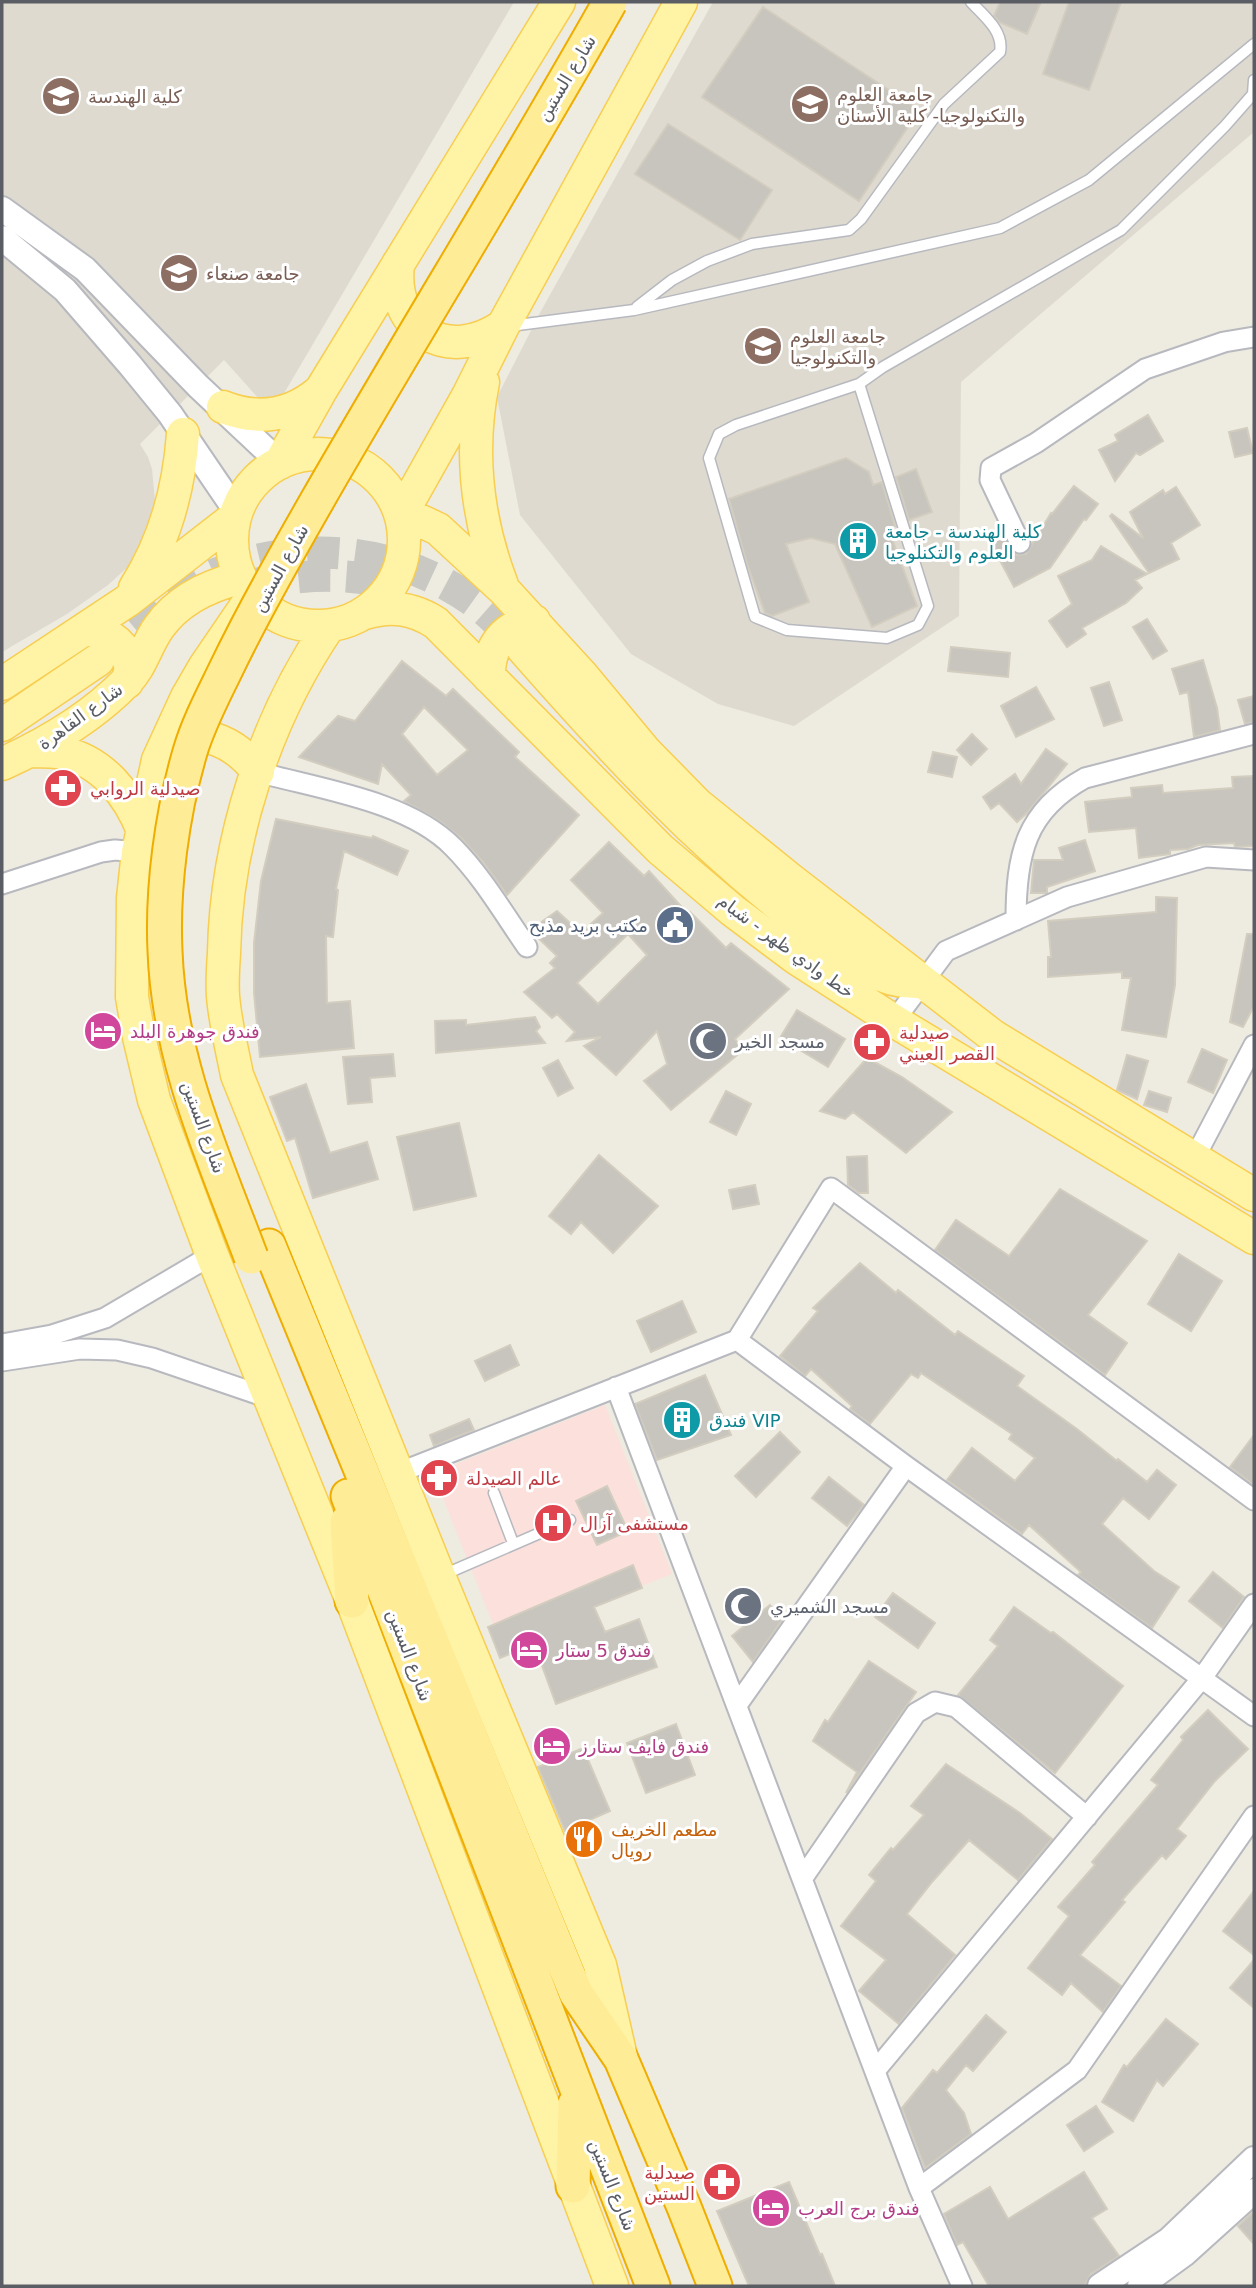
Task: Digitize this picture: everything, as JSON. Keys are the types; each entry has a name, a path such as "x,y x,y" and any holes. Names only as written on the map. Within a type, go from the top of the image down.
{"highway":[{"name":"شارع الستين","path":"610,2 394,365 235,649 190,749 178,800 166,900 165,952 180,1057 192,1101 260,1252 576,1993 621,2059 715,2286"},
{"name":"شارع الستين","path":"634,2 463,285 300,568 236,687 214,740 201,792 187,904 187,956 191,1015 212,1099 260,1252 346,1491 653,2286"},
{"path":"346,1491 352,1601"},
{"path":"573,2186 575,2087"}],"main road":[{"path":"280,463 321,390 559,2"},
{"path":"401,518 681,2"},
{"path":"398,264 396,282 399,300 407,316 427,334 452,343 470,342 488,337 503,327"},
{"path":"488,356 477,415 476,475 485,534 504,590 514,652 559,717 726,888 780,930 868,989 887,1008 894,1021 1254,1238"},
{"path":"223,407 248,415 275,414 299,406 321,390"},
{"path":"127,601 156,550 167,523 178,480 183,434"},
{"path":"2,684 127,601 235,514 253,482 280,463 298,456 316,454 353,461 369,470 383,483 393,498 405,539 403,556 398,573 379,602 365,613"},
{"path":"235,514 231,548 246,587 265,609 295,624 329,626 377,609 401,608 514,652 678,817 751,882 810,929 871,972 904,982 923,982 993,1036 1254,1195"},
{"path":"401,518 421,521 438,529 504,590"},
{"name":"شارع القاهرة","path":"2,764 16,748 85,716 110,672 141,664 158,628 171,613 203,590 246,587"},
{"name":"شارع الستين","path":"246,587 158,760 141,841 133,898 131,966 132,997 137,1024 155,1100 212,1255 352,1601 612,2286"},
{"name":"شارع الستين","path":"329,626 298,675 274,728 249,797 235,851 225,915 223,995 237,1075 439,1576 600,1965 621,2059"},
{"path":"2,724 110,672 131,669 130,661 121,646 108,634 86,629"},
{"path":"167,740 193,736 218,740 241,753 258,772"},
{"path":"16,748 63,753 86,762 107,776 129,800 141,841"}],"street":[{"path":"2,209 85,269 198,386 280,463"},
{"path":"2,238 65,290 130,365 183,434 235,514"},
{"path":"65,290 85,269"},
{"path":"1020,543 990,480 991,468 1036,443 1146,369 1224,342 1254,337"},
{"path":"1016,920 1016,884 1033,823 1062,790 1085,778 1254,734"},
{"path":"258,772 388,807 426,826 453,847 527,947"},
{"path":"2,884 141,841"},
{"path":"894,1021 946,951 1067,897 1206,857 1254,860"},
{"path":"1194,1159 1254,1045"},
{"path":"398,1473 737,1340 831,1188 1254,1500"},
{"path":"2,1361 54,1344 79,1328 126,1308 212,1255"},
{"path":"737,1340 906,1466 1254,1716"},
{"path":"2,1344 54,1344 135,1353 268,1398"},
{"path":"616,1387 919,2188 962,2286"},
{"path":"737,1705 906,1466"},
{"path":"875,2071 1202,1678 1254,1604"},
{"path":"802,1879 916,1713 935,1702 956,1707 1087,1816"},
{"path":"919,2188 1077,2070 1254,1816"},
{"path":"1100,2286 1170,2240 1254,2159"},
{"path":"1140,2286 1184,2254 1254,2191"}],"lane":[{"path":"634,310 672,280 752,244 849,230 861,219 944,104 1000,52 1002,42 997,32 971,2"},
{"path":"503,327 634,310 1000,228 1089,180 1254,44"},
{"path":"859,384 928,606 918,625 887,638 787,630 768,624 755,617 709,458 719,434 736,425 859,384 883,367 1121,230 1232,118 1253,94 1254,80"},
{"path":"494,1493 513,1543"},
{"path":"439,1576 570,1520"}],"shaded area":[{"name":"جامعة صنعاء","path":"2,2 514,2 283,395 276,402 260,400 224,360 140,444 152,469 155,501 147,536 131,564 108,585 67,614 2,652"},
{"name":"جامعة العلوم والتكنولوجيا","path":"713,2 1254,2 1254,132 961,382 959,616 794,726 718,704 631,654 520,515 497,397 541,311"},
{"name":"مستشفى آزال","path":"605,1405 672,1574 500,1642 433,1473"}],"building":[{"path":"1000,2 1041,2 1027,34 999,22 994,16"},
{"path":"1069,2 1121,2 1089,90 1043,74"},
{"name":"جامعة العلوم والتكنولوجيا- كلية الأسنان","path":"763,7 919,110 859,201 702,97"},
{"path":"668,124 772,190 740,240 635,174"},
{"path":"1148,415 1163,441 1140,455 1136,453 1115,481 1099,450 1118,441 1115,435"},
{"path":"1247,428 1253,453 1235,457 1229,432"},
{"name":"كلية الهندسة - جامعة العلوم والتكنلوجيا","path":"846,458 869,472 873,485 882,482 895,526 888,528 917,606 872,627 835,544 811,538 786,544 809,602 772,616 765,613 747,564 729,499"},
{"path":"916,469 932,512 909,520 896,477"},
{"path":"1074,486 1098,504 1086,520 1084,519 1050,568 1014,587 986,534 999,528 1013,553 1026,554 1051,513"},
{"path":"1176,487 1200,525 1171,543 1179,559 1149,573 1110,516 1112,514 1143,538 1130,512 1163,490 1165,494"},
{"path":"1101,546 1147,574 1135,580 1142,588 1126,603 1082,628 1086,634 1067,647 1049,621 1072,604 1058,576 1092,560"},
{"path":"1147,619 1167,651 1153,659 1133,627"},
{"path":"951,647 1010,653 1008,677 948,671"},
{"path":"1203,660 1217,708 1220,730 1194,737 1188,692 1180,694 1172,669"},
{"path":"402,661 446,696 453,689 519,752 515,757 579,815 507,895 461,838 440,821 404,801 411,795 382,764 378,784 299,757 338,716 355,721","holes":["424,707 468,750 437,775 402,734"]},
{"path":"1109,682 1122,720 1104,726 1091,688"},
{"path":"1036,687 1054,719 1016,737 1001,706"},
{"path":"1254,696 1254,722 1245,724 1238,700"},
{"path":"972,734 987,749 971,765 957,750"},
{"path":"1046,749 1067,764 1028,812 1017,822 999,803 991,809 983,797 1015,774 1021,784"},
{"path":"933,752 957,757 952,777 928,772"},
{"path":"1254,776 1254,846 1235,847 1234,843 1198,845 1188,849 1170,850 1170,854 1139,858 1136,828 1089,832 1085,802 1132,797 1131,788 1162,785 1163,793 1233,788 1232,777"},
{"path":"276,819 372,838 373,836 408,851 397,875 344,851 336,889 333,937 326,936 327,1003 350,1001 354,1048 260,1057 254,993 254,943 261,881"},
{"path":"1085,840 1095,871 1047,887 1047,893 1031,893 1034,860 1063,860 1059,848"},
{"path":"609,842 644,876 649,871 688,914 690,912 726,948 731,943 789,989 735,1039 743,1050 671,1110 644,1081 667,1064 657,1031 616,1075 584,1046 601,1037 567,1041 575,1032 557,1014 552,1018 524,992 555,968 550,963 557,956 530,930 557,911 581,933 603,913 571,880","holes":["628,934 647,955 598,1004 577,983"]},
{"path":"1156,897 1177,898 1175,985 1166,1037 1122,1030 1131,978 1122,978 1122,972 1048,977 1048,957 1051,957 1048,921 1156,912"},
{"path":"1247,934 1254,934 1254,1006 1243,1027 1230,1022"},
{"path":"797,1010 845,1039 828,1067 780,1038"},
{"path":"535,1017 540,1027 536,1031 545,1043 436,1053 435,1021 466,1020 466,1025"},
{"path":"1202,1049 1227,1060 1213,1093 1188,1082"},
{"path":"393,1054 395,1076 370,1078 372,1102 348,1104 343,1057"},
{"path":"1127,1055 1148,1061 1137,1099 1117,1090"},
{"path":"867,1058 902,1077 952,1112 906,1153 853,1112 845,1119 820,1111"},
{"path":"558,1060 573,1088 558,1096 543,1068"},
{"path":"306,1084 330,1153 367,1142 378,1179 313,1198 295,1138 287,1141 270,1097"},
{"path":"726,1091 751,1104 736,1135 710,1122"},
{"path":"1149,1091 1171,1098 1167,1112 1144,1105"},
{"path":"459,1123 476,1196 414,1210 397,1137"},
{"path":"599,1155 658,1206 613,1253 581,1222 571,1234 549,1216"},
{"path":"867,1156 868,1193 859,1193 848,1185 847,1157"},
{"path":"755,1185 759,1204 733,1209 729,1190"},
{"path":"1060,1189 1147,1241 1088,1315 1127,1343 1105,1375 935,1250 956,1220 1009,1256"},
{"path":"1179,1254 1222,1281 1191,1331 1148,1304"},
{"path":"860,1263 896,1293 898,1290 955,1335 958,1331 1024,1376 1017,1386 1117,1461 1118,1459 1147,1482 1157,1470 1176,1485 1149,1519 1123,1498 1102,1524 1154,1571 1179,1587 1152,1628 1078,1575 1081,1572 1029,1525 1022,1534 947,1480 972,1448 1015,1481 1035,1458 1009,1439 1012,1434 921,1373 918,1378 911,1374 870,1424 850,1409 852,1406 811,1369 805,1376 780,1356 818,1311 813,1308"},
{"path":"682,1301 696,1332 651,1352 637,1321"},
{"path":"510,1345 519,1365 485,1381 475,1361"},
{"name":"فندق VIP","path":"705,1375 731,1435 657,1460 635,1404"},
{"path":"469,1419 474,1430 434,1446 430,1435"},
{"path":"780,1432 800,1452 756,1497 735,1476"},
{"path":"1254,1435 1254,1485 1230,1467"},
{"path":"829,1477 864,1505 847,1526 812,1498"},
{"path":"607,1486 628,1531 597,1545 576,1501"},
{"path":"633,1565 642,1588 594,1607 605,1632 639,1619 657,1667 556,1704 534,1644 500,1658 488,1627"},
{"path":"1213,1572 1244,1597 1223,1628 1189,1601"},
{"path":"893,1593 935,1623 918,1648 875,1617"},
{"path":"770,1605 782,1620 753,1662 732,1636"},
{"path":"1014,1607 1053,1632 1123,1686 1055,1773 958,1695 998,1646 990,1640"},
{"path":"869,1661 916,1692 846,1793 857,1772 813,1741 825,1720 828,1722"},
{"path":"1208,1710 1248,1749 1215,1781 1177,1829 1186,1836 1166,1859 1162,1855 1122,1900 1125,1902 1080,1955 1121,1986 1103,2012 1071,1983 1062,1995 1028,1968 1069,1916 1058,1907 1095,1865 1092,1862 1158,1785 1151,1780 1183,1740 1181,1737"},
{"path":"676,1724 695,1775 646,1793 627,1743"},
{"path":"583,1748 610,1811 565,1831 538,1767"},
{"path":"946,1764 1020,1813 1052,1839 1018,1880 969,1840 932,1882 907,1914 955,1955 899,2024 859,1991 886,1960 841,1926 876,1881 869,1875 924,1815 911,1806"},
{"path":"1254,1891 1254,1955 1223,1931"},
{"path":"1254,1960 1254,2008 1230,1988"},
{"path":"986,2015 1006,2032 973,2071 966,2065 946,2090 964,2113 971,2134 925,2168 902,2108 933,2070 937,2073"},
{"path":"1166,2019 1198,2044 1163,2086 1157,2080 1133,2121 1102,2102 1124,2065 1127,2067"},
{"path":"1096,2106 1113,2132 1084,2151 1067,2125"},
{"path":"1084,2172 1107,2209 1092,2218 1119,2256 1091,2274 1084,2286 989,2286 963,2242 957,2245 944,2214 990,2187 1008,2219"},
{"path":"789,2182 835,2286 749,2286 717,2211"},
{"path":"1254,2211 1254,2244 1238,2226"}],"tunnel":[{"path":"98,659 163,606 205,579 238,565 309,553 380,559 414,570 477,604 523,649"},
{"path":"251,585 290,578 330,576 369,579 407,590"}],"place":[{"name":"كلية الهندسة","path":"61,96"},
{"name":"جامعة العلوم والتكنولوجيا- كلية الأسنان","path":"810,104"},
{"name":"جامعة صنعاء","path":"179,273"},
{"name":"جامعة العلوم والتكنولوجيا","path":"763,346"},
{"name":"كلية الهندسة - جامعة العلوم والتكنلوجيا","path":"858,541"},
{"name":"صيدلية الروابي","path":"63,788"},
{"name":"مكتب بريد مذبح","path":"675,925"},
{"name":"فندق جوهرة البلد","path":"103,1031"},
{"name":"مسجد الخير","path":"708,1041"},
{"name":"صيدلية القصر العيني","path":"872,1042"},
{"name":"فندق VIP","path":"682,1420"},
{"name":"عالم الصيدلة","path":"439,1478"},
{"name":"مستشفى آزال","path":"553,1523"},
{"name":"مسجد الشميري","path":"743,1606"},
{"name":"فندق 5 ستار","path":"529,1650"},
{"name":"فندق فايف ستارز","path":"552,1746"},
{"name":"مطعم الخريف رويال","path":"584,1839"},
{"name":"صيدلية الستين","path":"722,2182"},
{"name":"فندق برج العرب","path":"771,2208"}]}
